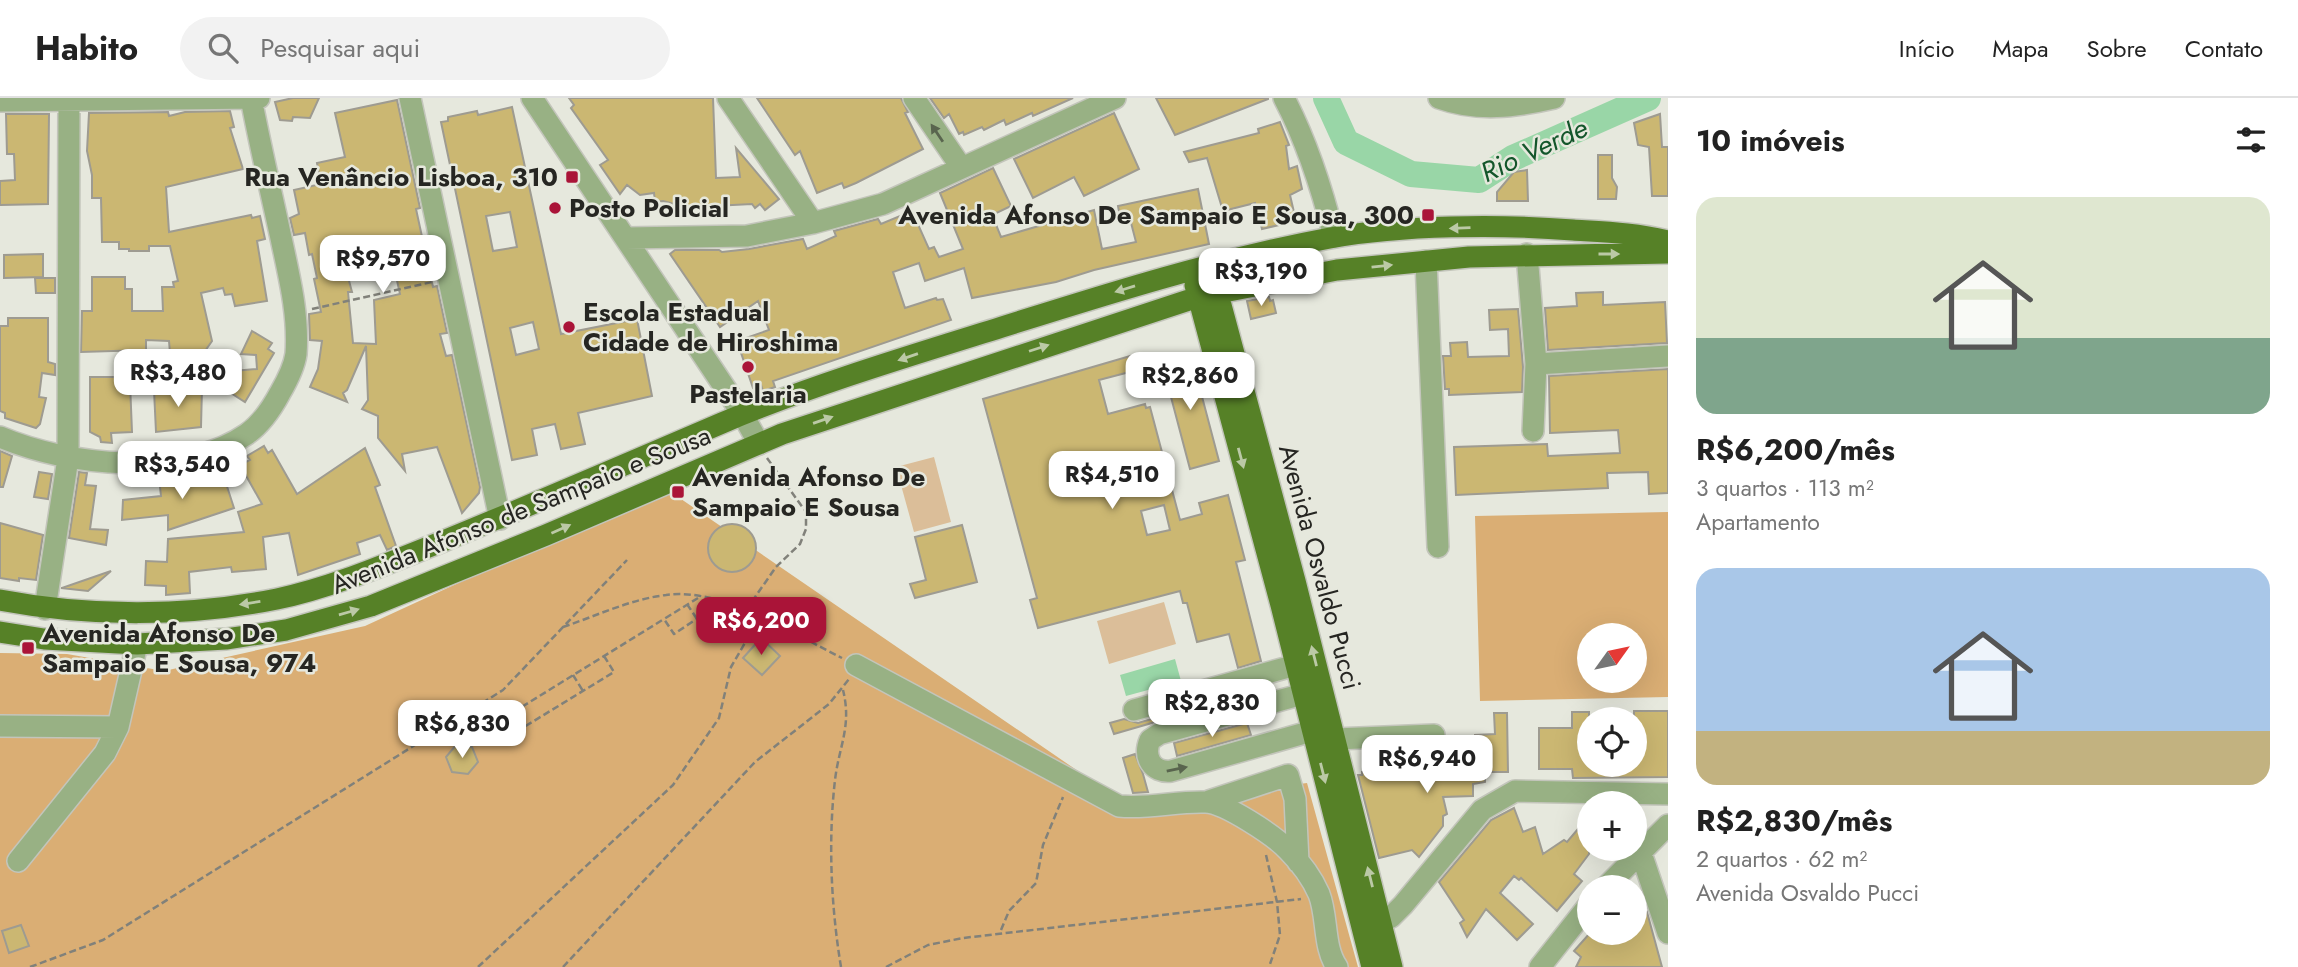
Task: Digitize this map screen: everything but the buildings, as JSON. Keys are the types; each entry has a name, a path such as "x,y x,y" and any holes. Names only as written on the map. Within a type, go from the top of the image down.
{"main road":[{"name":"Avenida Afonso de Sampaio e Sousa","path":"0,600 45,609 182,610 223,608 280,598 374,569 500,519 743,415 913,355 1200,267 1334,237 1416,230 1528,226 1643,236 1668,241"},
{"path":"1527,254 1528,226"},
{"name":"Avenida Afonso de Sampaio e Sousa","path":"0,632 44,639 137,643 226,639 286,630 371,606 546,536 759,443 920,387 1208,295 1337,270 1426,261 1527,254 1668,253"},
{"name":"Avenida Osvaldo Pucci","path":"1200,267 1335,739 1372,927 1376,962"},
{"name":"Avenida Osvaldo Pucci","path":"1208,295 1312,731 1372,927"}],"street":[{"path":"0,101 254,98 295,312 296,357 289,378 262,420 247,434 188,458 138,462 68,458 0,437"},
{"path":"410,98 500,519"},
{"path":"532,98 759,443"},
{"path":"727,98 813,223"},
{"path":"914,98 961,167"},
{"path":"1284,98 1301,132 1325,199 1334,237"},
{"path":"1439,98 1477,107 1515,107 1554,98"},
{"path":"45,609 68,458 69,99"},
{"path":"626,238 747,236 813,223 883,204 1106,100"},
{"path":"1527,254 1536,364 1533,430"},
{"path":"1426,261 1438,547"},
{"path":"1536,364 1668,356"},
{"path":"18,861 105,753 118,727 137,643"},
{"path":"856,665 1119,806 1137,808 1209,802 1288,775 1295,799 1298,862"},
{"path":"1134,710 1296,666"},
{"path":"1303,694 1159,734 1150,740 1148,757 1153,767 1161,772 1171,771 1312,731"},
{"path":"0,726 118,727"},
{"path":"1335,739 1434,736"},
{"path":"1372,927 1403,905 1482,810 1506,795 1515,791 1668,794"},
{"path":"1209,802 1259,829 1287,849 1298,862 1320,897 1330,965"},
{"path":"1259,829 1296,815"},
{"path":"1647,844 1668,824"},
{"path":"1617,875 1630,861"},
{"path":"1644,861 1668,933"},
{"path":"1540,967 1577,920"}],"path":[{"path":"295,312 449,278"},
{"path":"746,610 776,567 800,544 806,529 806,512 759,443"},
{"path":"30,967 103,940 503,690 626,559"},
{"path":"563,627 635,602 667,595 699,597 746,610 856,665 843,690 755,762 563,967"},
{"path":"604,656 614,672 506,738 500,738 494,724 699,597"},
{"path":"664,619 674,634 707,612 715,601"},
{"path":"687,604 697,619"},
{"path":"478,967 673,785 719,718 731,667 760,617"},
{"path":"573,675 583,691"},
{"path":"841,967 831,832 835,777 847,731 843,690"},
{"path":"1000,932 1009,911 1036,883 1043,845 1071,782"},
{"path":"1259,829 1277,902 1280,935 1269,967"},
{"path":"886,967 928,945 1000,932 1048,930 1320,897"}],"shaded area":[{"path":"934,457 951,522 914,532 896,467"},
{"path":"665,488 1129,806 1307,783 1358,967 0,967 0,653 67,654 164,671 365,626"},
{"path":"1668,512 1668,697 1480,701 1475,516"},
{"path":"1164,602 1176,644 1109,664 1097,621"},
{"path":"1175,659 1181,681 1126,696 1120,675"}],"waterway":[{"name":"Rio Verde","path":"1326,98 1346,142 1411,174 1479,180 1513,158 1648,98"}],"place":[{"name":"Rua Venâncio Lisboa, 310","path":"572,177"},
{"name":"Posto Policial","path":"555,208"},
{"name":"Avenida Afonso De Sampaio E Sousa, 300","path":"1428,215"},
{"name":"Escola Estadual Cidade de Hiroshima","path":"569,327"},
{"name":"Pastelaria","path":"748,367"},
{"name":"Avenida Afonso De Sampaio E Sousa","path":"678,492"},
{"name":"Avenida Afonso De Sampaio E Sousa, 974","path":"28,648"}]}
